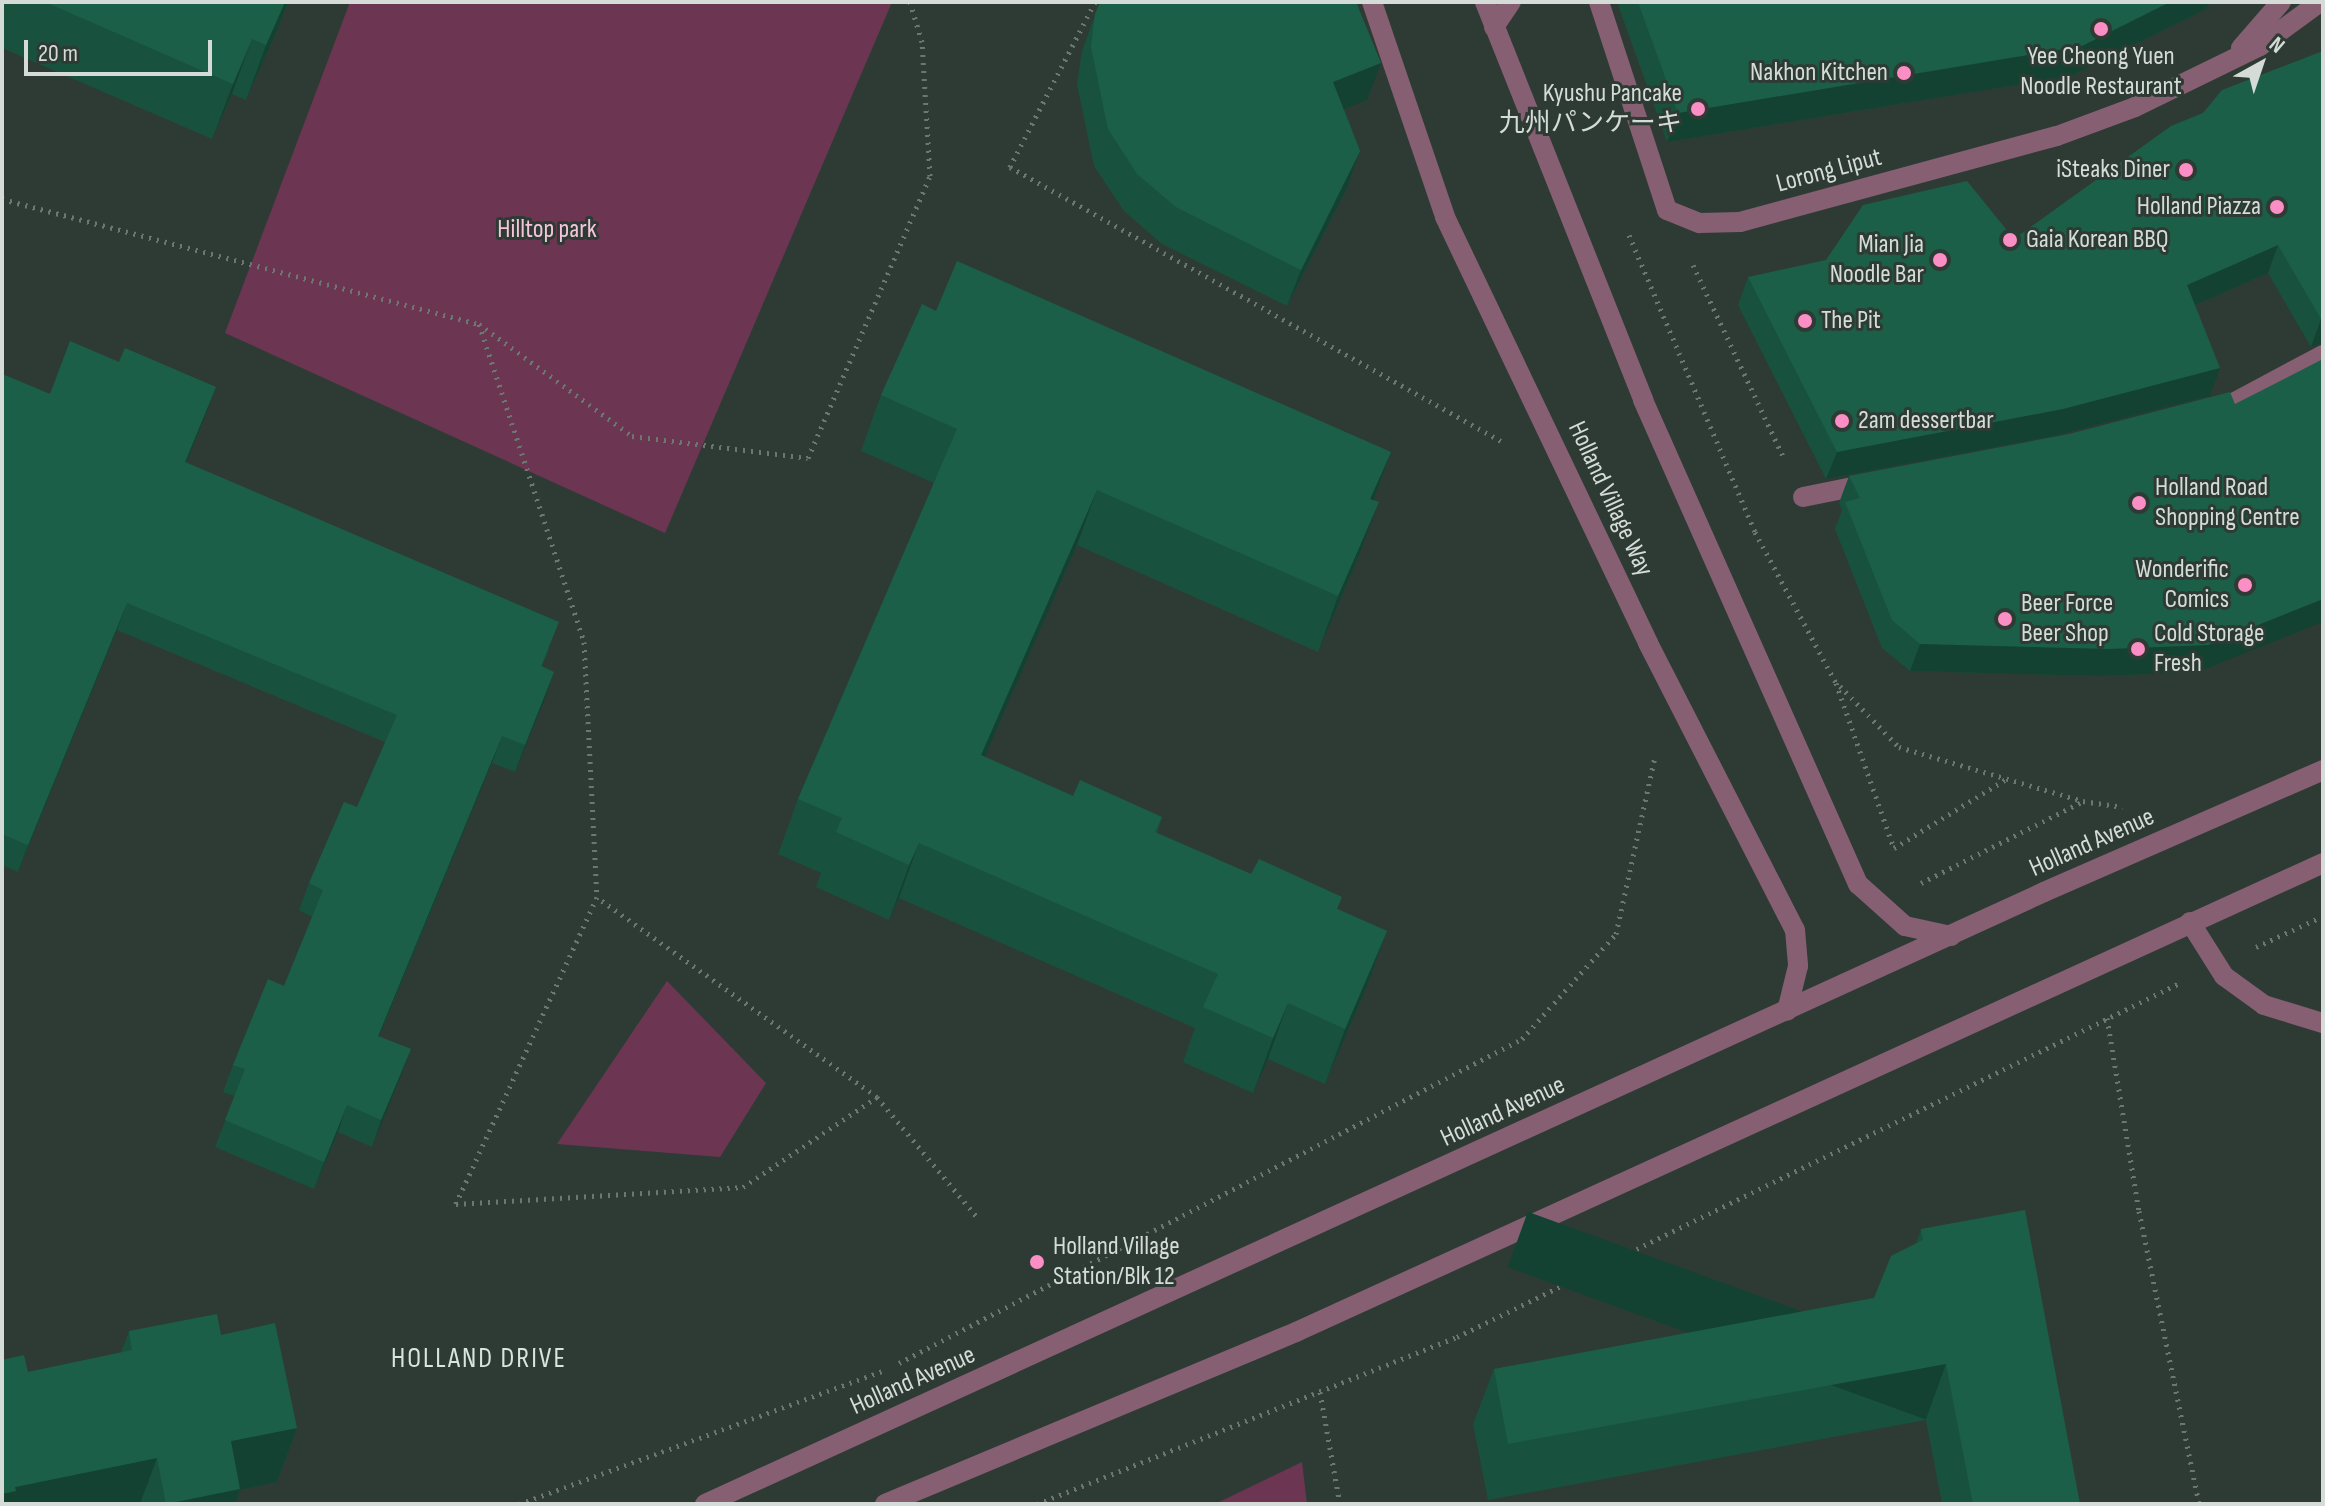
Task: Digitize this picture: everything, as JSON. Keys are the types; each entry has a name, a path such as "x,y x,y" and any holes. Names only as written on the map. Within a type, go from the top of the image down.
{"street":[{"name":"Holland Village Way","path":"1372,2 1445,217 1500,323 1648,643 1795,930 1798,966 1787,1011"},
{"path":"1485,2 1643,400 1858,884 1905,926 1951,936"},
{"path":"1494,27 1511,2"},
{"path":"1599,2 1667,210"},
{"name":"Lorong Liput","path":"2208,72 2243,47 2281,2"},
{"name":"Lorong Liput","path":"1667,210 1700,223 1740,222 2057,136 2208,72 2260,46 2320,2"},
{"path":"2188,415 2233,403 2323,355"},
{"path":"1803,497 1892,480"},
{"name":"Holland Avenue","path":"705,1504 1951,936 2323,770"},
{"path":"885,1504 1296,1332 2323,863"},
{"path":"2190,922 2224,976 2264,1005 2323,1023"}],"path":[{"path":"2,199 479,324 632,436 808,458 930,176 922,42 910,2"},
{"path":"1095,2 1010,167 1501,441 1509,455"},
{"path":"1667,210 1803,497"},
{"path":"1624,223 1755,532 1836,683 1899,861"},
{"path":"479,324 584,642 597,897 456,1204 743,1187 877,1097"},
{"path":"1836,683 1899,747 2083,801"},
{"path":"519,1504 887,1370 1522,1039 1616,934 1655,752"},
{"path":"1894,848 2006,779"},
{"path":"597,897 877,1097 977,1217"},
{"path":"1037,1504 1457,1337 2217,964 2323,916"},
{"path":"2107,1018 2139,1211 2199,1504"},
{"path":"1320,1392 1340,1504"}],"green space":[{"name":"Hilltop park","path":"350,2 892,2 665,533 225,333"},
{"path":"667,981 766,1083 720,1157 557,1144"},
{"path":"1302,1462 1307,1504 1215,1504"}],"building":[{"path":"45,2 285,2 266,45 252,39 233,84"},
{"path":"1100,2 1356,2 1381,63 1333,82 1360,151 1301,270 1176,207 1137,174 1108,129 1091,47 1095,14"},
{"path":"1638,2 2170,2 2082,46 1678,113"},
{"path":"2323,51 2323,318 2278,245 2187,285 2220,368 2063,409 1837,452 1748,277 1826,260 1863,205 1967,181 2014,239 2171,126 2203,113 2222,90"},
{"path":"957,261 1391,452 1370,499 1379,502 1338,596 1097,490 981,755 1073,796 1080,780 1162,817 1155,832 1251,874 1259,859 1342,897 1337,909 1387,931 1345,1029 1288,1003 1273,1038 1203,1007 1218,974 919,843 909,865 836,832 842,818 798,799 957,429 881,395 922,304 936,311"},
{"path":"70,341 119,362 125,348 216,387 185,462 559,622 541,666 554,672 525,745 502,736 378,1036 411,1049 381,1120 347,1105 324,1162 225,1120 245,1069 233,1065 268,979 284,986 323,890 309,883 344,802 357,807 397,715 127,603 28,845 2,834 2,374 50,394"},
{"name":"Holland Road Shopping Centre","path":"2323,359 2323,599 2208,645 2109,649 1920,644 1892,620 1845,502 1860,498 1849,476 2069,434 2230,392 2235,404"},
{"path":"2025,1210 2080,1504 1973,1504 1946,1364 1508,1444 1494,1369 1874,1298 1891,1256 1923,1240 1921,1229"},
{"path":"217,1314 221,1335 275,1323 297,1428 231,1441 240,1489 166,1504 157,1458 15,1487 16,1491 2,1494 2,1360 24,1355 28,1372 132,1350 129,1331"}],"place":[{"name":"Yee Cheong Yuen Noodle Restaurant","path":"2101,29"},
{"name":"Nakhon Kitchen","path":"1904,73"},
{"name":"Kyushu Pancake 九州パンケーキ","path":"1698,109"},
{"name":"iSteaks Diner","path":"2186,170"},
{"name":"Holland Piazza","path":"2277,207"},
{"name":"Gaia Korean BBQ","path":"2010,240"},
{"name":"Mian Jia Noodle Bar","path":"1940,260"},
{"name":"The Pit","path":"1805,321"},
{"name":"2am dessertbar","path":"1842,421"},
{"name":"Holland Road Shopping Centre","path":"2139,503"},
{"name":"Wonderific Comics","path":"2245,585"},
{"name":"Beer Force Beer Shop","path":"2005,619"},
{"name":"Cold Storage Fresh","path":"2138,649"},
{"name":"Holland Village Station/Blk 12","path":"1037,1262"}],"district":[{"name":"HOLLAND DRIVE","path":"479,1359"}]}
